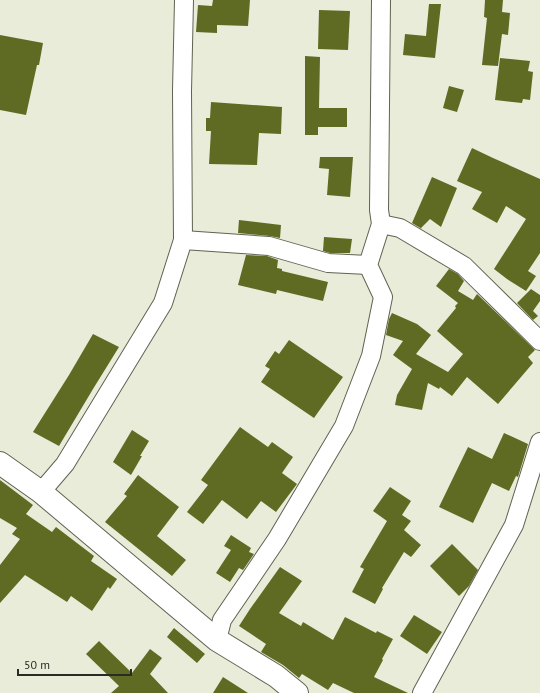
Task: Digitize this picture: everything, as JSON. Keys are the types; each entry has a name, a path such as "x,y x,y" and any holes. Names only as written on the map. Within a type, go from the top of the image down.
{"street":[{"path":"41,492 65,464 163,303 183,240 182,91 184,0"},
{"path":"217,640 222,620 277,539 344,426 371,356 383,297 368,265 381,224 378,210 381,0"},
{"path":"381,224 400,228 464,266 540,341"},
{"path":"183,240 269,246 328,263 368,265"},
{"path":"422,693 514,525 540,442"},
{"path":"0,463 41,492 217,640 276,676 297,693"}],"building":[{"path":"213,0 250,0 248,26 217,25 217,33 196,32 198,5 212,6"},
{"path":"485,0 503,0 502,12 510,13 508,35 502,34 498,66 482,65 487,18 484,17"},
{"path":"429,4 441,4 435,58 403,55 405,34 426,36"},
{"path":"319,10 350,11 348,50 318,49"},
{"path":"0,35 43,43 26,115 0,110"},
{"path":"305,56 320,57 319,108 347,108 347,127 318,127 318,135 305,135"},
{"path":"500,58 530,61 528,71 533,72 530,100 523,99 522,103 495,100"},
{"path":"449,86 464,90 457,112 443,108"},
{"path":"211,102 282,107 281,134 259,133 257,165 209,164 211,131 206,131 206,118 210,118"},
{"path":"472,148 540,179 540,253 528,271 536,276 526,291 494,269 526,219 506,206 497,223 472,209 482,192 457,181"},
{"path":"320,157 353,157 350,197 327,195 329,169 319,168"},
{"path":"432,177 457,188 441,227 430,219 421,228 422,229 412,223"},
{"path":"239,220 281,225 280,238 238,233"},
{"path":"324,237 352,239 350,253 330,253 323,251"},
{"path":"246,255 267,256 278,260 277,268 282,269 282,271 328,282 323,301 277,290 276,294 238,285"},
{"path":"449,269 458,274 464,281 458,291 473,300 477,294 535,350 528,357 533,363 498,404 467,377 452,396 440,387 439,389 428,383 422,410 395,405 397,395 412,369 393,355 403,341 386,335 389,319 392,313 417,324 431,335 416,354 448,372 463,354 437,331 456,308 455,306 458,303 436,286"},
{"path":"531,289 540,295 540,301 533,311 538,316 533,320 517,303"},
{"path":"93,334 119,347 59,446 33,432"},
{"path":"289,340 343,377 314,418 261,382 270,369 265,366 275,351 279,354"},
{"path":"240,427 268,447 272,442 293,457 282,473 297,484 276,512 261,501 247,519 222,500 203,524 187,512 208,485 201,480"},
{"path":"132,430 149,441 131,475 113,462"},
{"path":"504,433 528,444 518,477 516,476 509,491 492,483 473,523 439,507 468,447 492,459"},
{"path":"138,475 179,507 157,536 186,560 172,576 105,522 127,496 124,494"},
{"path":"0,480 33,505 26,514 52,532 56,527 94,556 91,561 117,579 110,589 108,587 92,611 71,596 67,602 25,575 0,603 0,565 20,539 12,534 17,528 0,518"},
{"path":"390,487 411,501 402,515 411,521 404,530 421,545 411,557 404,552 382,588 383,589 375,604 352,592 364,569 360,567 387,521 373,511"},
{"path":"231,535 251,548 249,552 254,554 243,570 239,568 230,582 216,573 231,550 224,546"},
{"path":"452,544 478,570 469,586 459,596 430,566"},
{"path":"280,567 302,581 279,613 301,626 303,622 333,640 345,617 376,633 377,631 393,639 374,677 408,693 354,693 333,683 328,690 302,674 299,678 283,665 261,652 266,644 239,626"},
{"path":"414,615 442,632 427,654 400,636"},
{"path":"174,628 205,654 197,663 167,637"},
{"path":"99,641 132,673 150,649 162,658 150,674 168,693 111,693 119,686 86,654"},
{"path":"223,677 248,693 213,693"}]}
